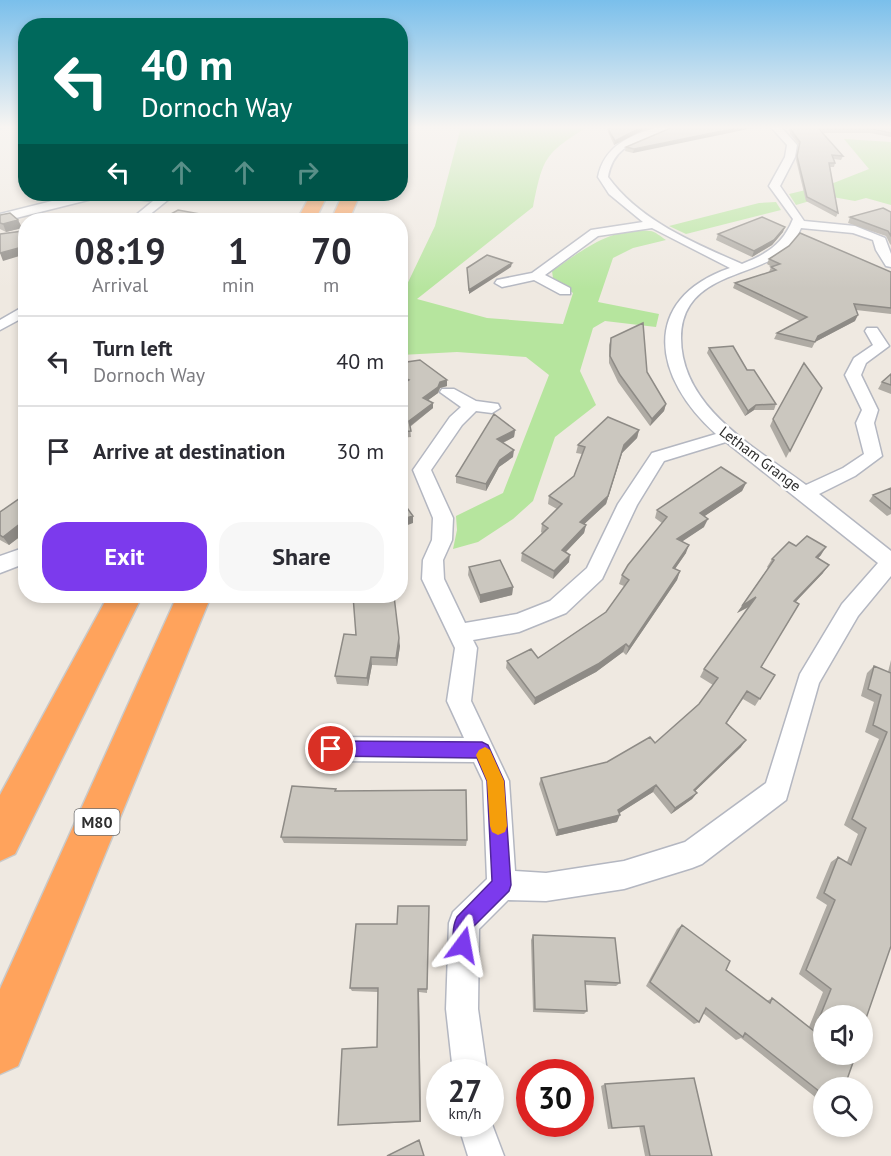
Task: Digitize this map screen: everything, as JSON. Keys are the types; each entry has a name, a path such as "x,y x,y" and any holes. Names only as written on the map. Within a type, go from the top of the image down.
{"highway":[{"path":"0,839 121,603"},
{"name":"M80","path":"0,1048 191,603"}],"street":[{"path":"606,181 617,195 656,224 739,267"},
{"path":"777,181 774,186 799,219 798,224 855,230 879,238 882,250 891,263"},
{"path":"19,213 65,201"},
{"path":"145,213 160,201"},
{"path":"0,218 18,213"},
{"path":"502,283 536,276 564,253 595,233 656,224"},
{"name":"Letham Grange","path":"798,224 795,234 780,252 739,267 698,288 681,305 671,341 680,376 698,404 728,436 805,493 891,562"},
{"path":"536,276 565,291"},
{"path":"0,326 18,314"},
{"path":"805,493 849,472 873,456 865,423 870,410 854,375 859,361 881,346 872,331"},
{"path":"448,392 482,407 456,421 422,470 443,519 442,540 433,560 433,579 466,648 459,700 496,781 502,885"},
{"path":"459,633 519,623 558,607 595,573 628,504 658,457 728,436"},
{"path":"0,565 18,557"},
{"path":"468,1059 462,1009 464,923 502,885 546,887 624,875 692,854 777,791 808,681 850,610 891,562"},
{"path":"331,749 482,750"},
{"path":"478,1137 486,1156"}],"green space":[{"path":"447,181 539,181 533,207 417,299 487,318 563,324 573,293 553,278 552,271 598,242 623,232 652,231 666,240 633,248 613,258 598,302 659,314 656,327 605,321 593,328 580,371 596,405 555,437 533,501 513,519 478,542 453,549 457,530 456,516 503,493 549,375 526,357 457,352 408,355 408,282 435,226"},
{"path":"839,181 891,181 891,205 866,198 855,201 827,196 796,205 789,194"},
{"path":"776,202 781,210 686,234 669,226 759,203"}],"building":[{"path":"803,181 832,181 838,213 807,197"},
{"path":"883,208 891,212 891,236 888,231 850,217"},
{"path":"178,210 194,213 173,213"},
{"path":"10,213 18,220 0,223 0,215"},
{"path":"762,217 785,227 774,240 754,251 718,234"},
{"path":"18,232 18,248 0,253 0,234"},
{"path":"800,233 891,272 891,308 854,304 858,315 818,336 815,342 777,333 807,317 735,283 776,270 771,267 780,264 769,259 789,246"},
{"path":"487,255 512,263 469,290 467,268"},
{"path":"643,323 647,372 666,404 652,419 620,375 610,356 611,338"},
{"path":"733,346 747,370 754,370 776,404 756,405 748,411 709,348"},
{"path":"420,360 447,380 440,382 438,387 423,398 433,403 409,421 411,431 408,431 409,380 408,362"},
{"path":"804,363 822,388 790,451 773,419"},
{"path":"891,374 891,385 882,382"},
{"path":"494,414 515,430 497,439 514,450 500,460 486,484 456,476"},
{"path":"608,417 639,430 624,445 608,496 580,522 586,525 562,550 570,555 554,571 522,553 548,528 542,524 562,504 549,496 574,476 585,447 578,445"},
{"path":"721,467 746,483 700,513 708,519 677,539 689,545 673,568 680,571 629,647 626,644 598,664 535,698 507,661 531,649 538,658 606,612 629,580 622,575 628,565 667,517 657,510"},
{"path":"891,488 891,509 873,495"},
{"path":"18,500 18,525 3,537 0,535 0,512"},
{"path":"807,536 826,547 816,557 829,565 794,601 799,604 761,667 775,675 760,699 747,691 726,723 746,740 694,790 697,793 675,808 656,785 618,810 620,815 558,830 541,778 607,762 650,737 655,743 699,704 718,678 704,669 756,597 742,606 774,560 772,559 789,542 796,546"},
{"path":"500,560 513,587 480,595 469,567"},
{"path":"354,603 395,603 399,638 396,658 371,657 367,678 335,676 344,634 356,635"},
{"path":"874,666 891,673 891,946 871,1005 825,1005 831,989 806,970 835,900 824,893 838,857 851,865 866,828 852,819 887,732 873,725 881,695 868,689"},
{"path":"292,786 336,789 335,791 466,790 467,840 281,837"},
{"path":"398,906 429,906 427,989 418,989 420,1121 338,1125 342,1049 377,1047 378,988 350,988 356,924 397,924"},
{"path":"682,925 730,961 726,970 770,1003 772,998 813,1030 813,1065 852,1065 848,1077 813,1077 813,1086 745,1033 743,1037 706,1008 699,1022 650,982"},
{"path":"533,935 615,938 620,983 585,981 587,1011 535,1009"},
{"path":"694,1078 712,1156 650,1156 644,1126 612,1128 605,1084"},
{"path":"419,1140 424,1156 387,1156"}],"slow traffic":[{"path":"485,755 496,781 498,826"}],"route":[{"path":"331,749 482,750 496,781 502,885 464,923 463,945"}]}
